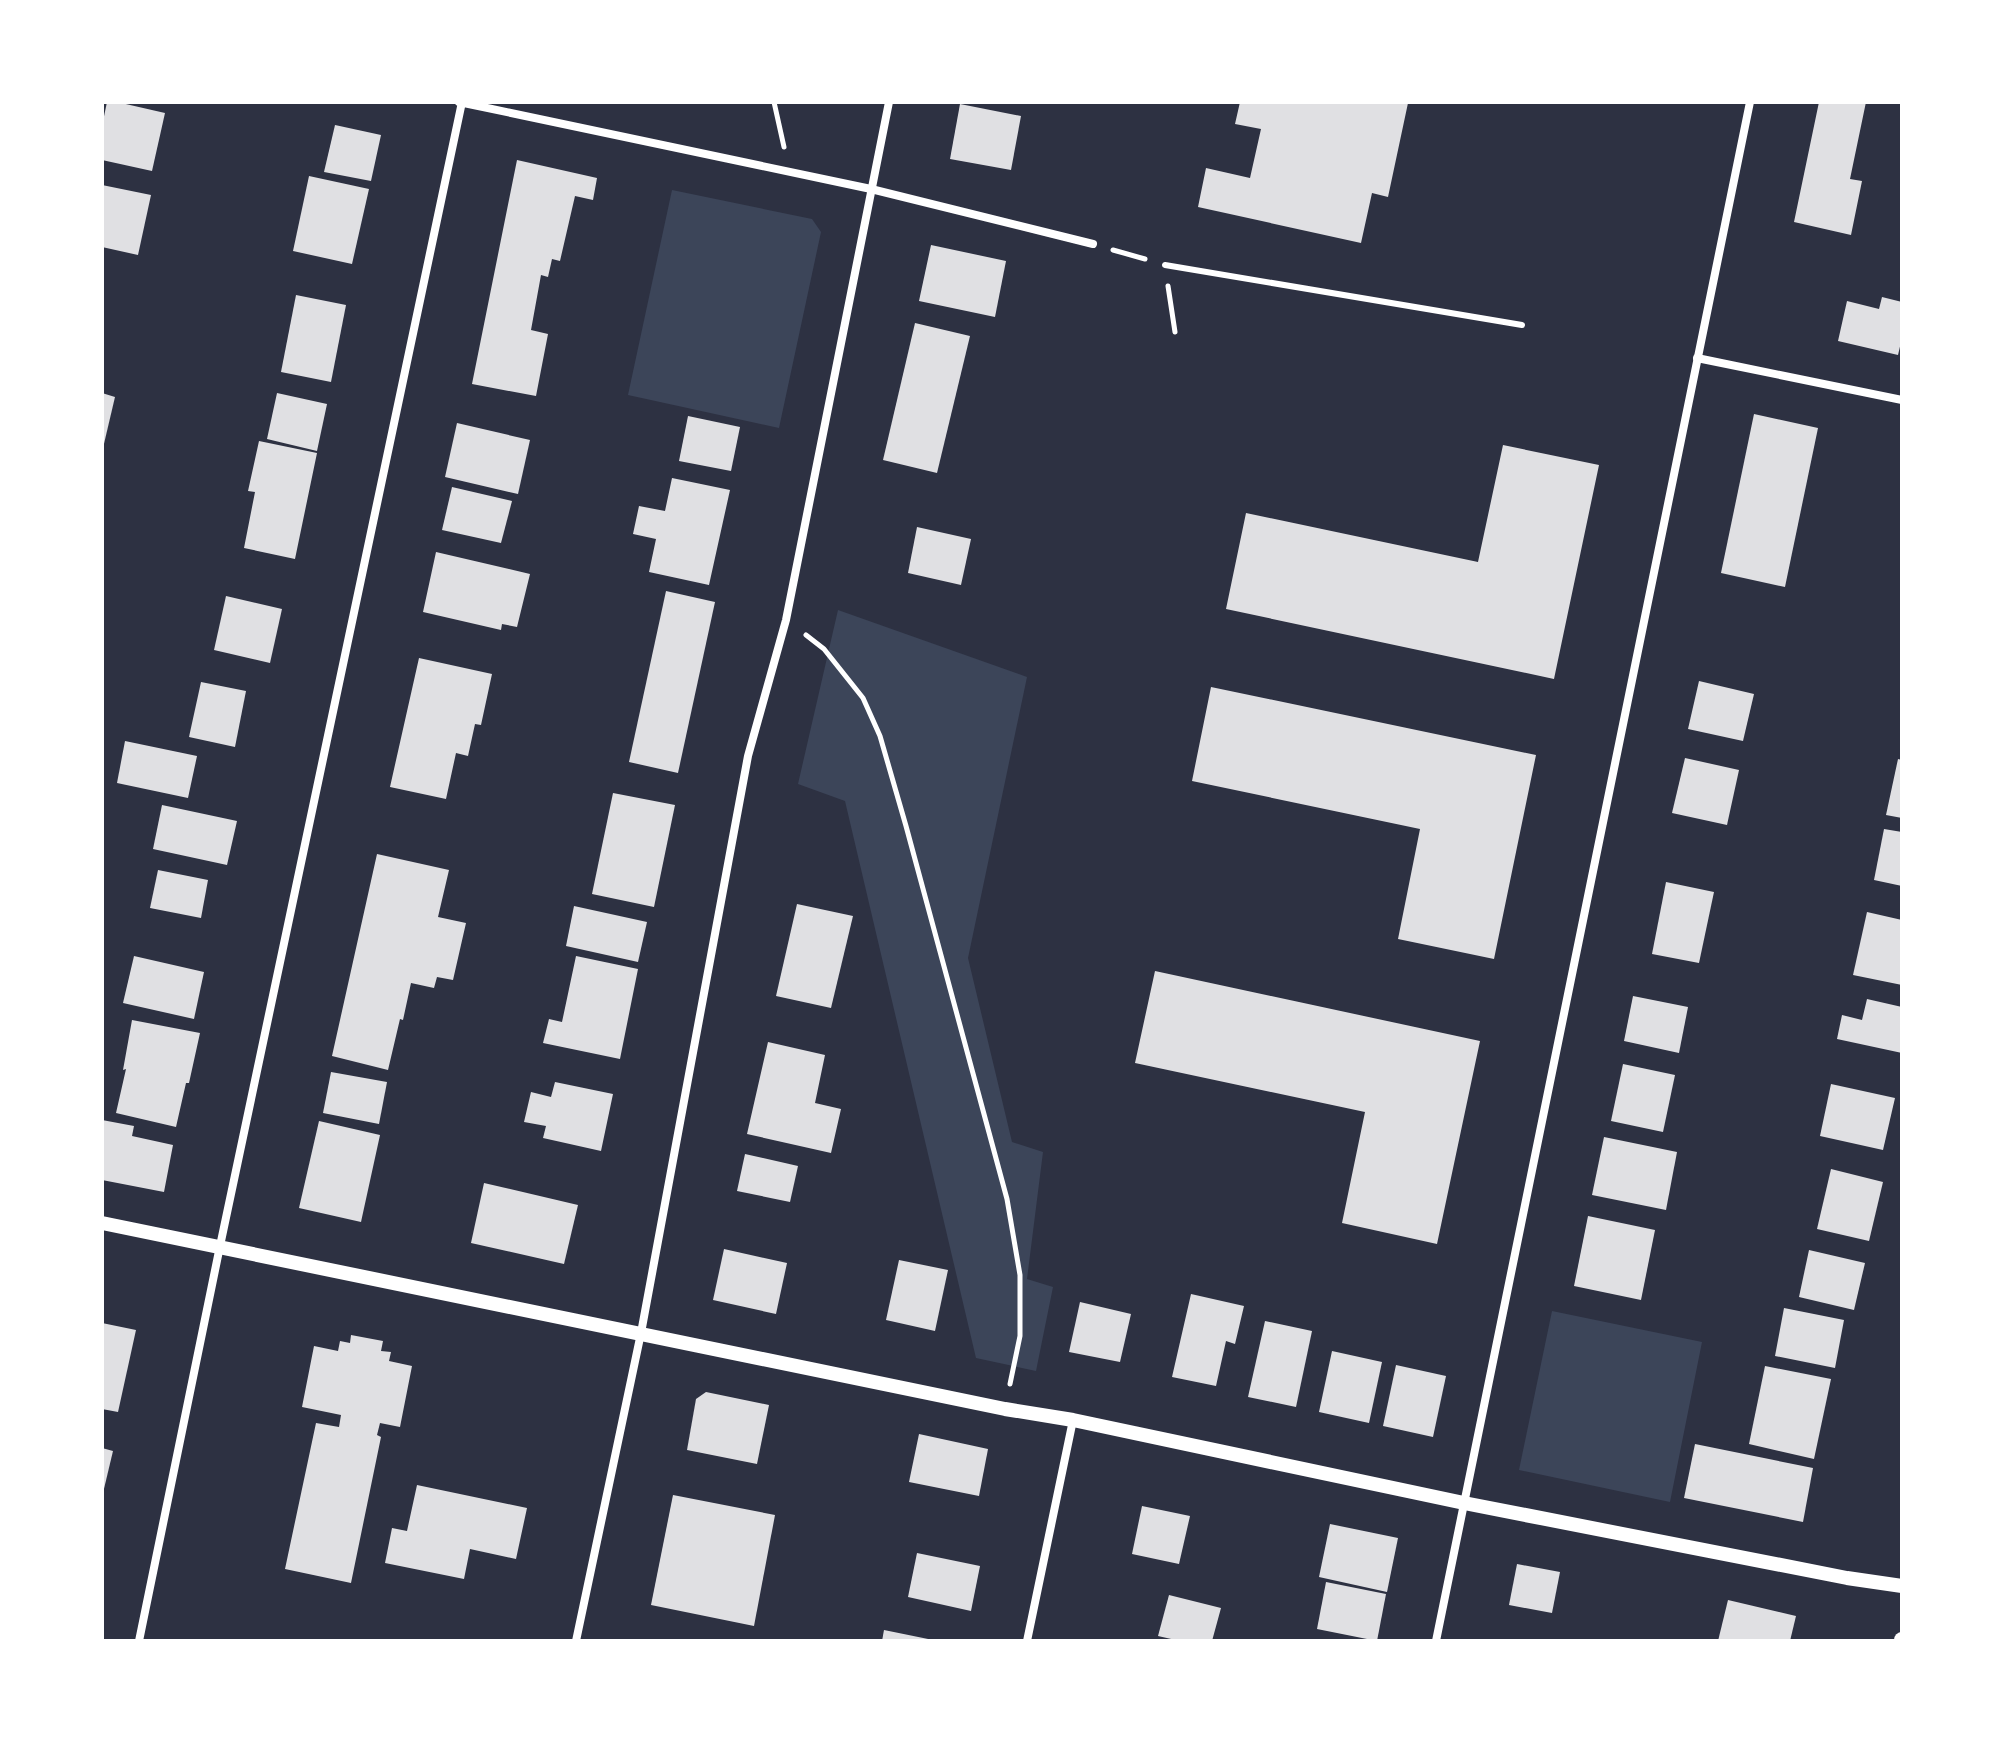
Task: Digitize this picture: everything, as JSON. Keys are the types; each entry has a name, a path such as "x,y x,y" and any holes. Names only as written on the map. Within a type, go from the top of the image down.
{"street":[{"path":"139,1641 461,102 871,189 1093,244"},
{"path":"576,1641 641,1333 748,756 786,620 889,102"},
{"path":"1436,1641 1750,102"},
{"path":"1697,358 1902,400"},
{"path":"102,1223 1005,1409 1073,1420 1464,1503 1902,1586"},
{"path":"1027,1641 1073,1420"}],"lane":[{"path":"1165,265 1522,325"}],"path":[{"path":"774,102 789,172"},
{"path":"786,620 824,649 863,698 880,736 906,826 1007,1199 1020,1275 1020,1336 1005,1409"}],"shaded area":[{"path":"672,190 812,219 821,232 779,428 628,395"},
{"path":"838,610 1027,677 968,958 1012,1142 1043,1152 1027,1279 1053,1287 1036,1371 976,1358 845,801 798,784"},
{"path":"1552,1311 1702,1342 1670,1502 1519,1470"}],"building":[{"path":"107,102 165,113 152,171 102,160 102,126"},
{"path":"1240,102 1408,103 1388,197 1372,193 1361,243 1198,207 1206,168 1250,178 1261,129 1235,124"},
{"path":"1819,102 1866,102 1850,179 1862,181 1851,235 1794,222"},
{"path":"960,104 1021,116 1011,170 950,159"},
{"path":"335,125 381,135 371,181 324,172"},
{"path":"517,160 597,178 593,200 575,196 560,261 552,259 548,277 541,275 531,330 548,334 536,396 472,384"},
{"path":"309,176 369,189 352,264 293,251"},
{"path":"102,185 151,195 138,255 102,247"},
{"path":"931,245 1006,261 995,317 919,301"},
{"path":"296,295 346,305 331,382 281,372"},
{"path":"1882,297 1902,302 1902,338 1898,355 1838,341 1847,301 1879,309"},
{"path":"915,323 970,336 937,473 883,460"},
{"path":"102,393 115,397 103,448 102,448"},
{"path":"277,393 327,404 317,451 267,439"},
{"path":"1754,414 1818,428 1785,587 1721,573"},
{"path":"688,416 740,427 731,471 679,461"},
{"path":"457,423 530,440 518,494 445,477"},
{"path":"259,441 317,453 295,559 244,548 255,492 248,491"},
{"path":"1503,445 1599,465 1554,679 1226,609 1246,513 1478,562"},
{"path":"672,478 730,490 709,585 649,572 656,539 633,534 639,506 665,511"},
{"path":"452,487 512,501 501,543 442,530"},
{"path":"917,527 971,539 961,585 908,573"},
{"path":"436,552 530,574 517,627 502,624 501,630 423,612"},
{"path":"666,591 715,602 678,773 629,762"},
{"path":"226,596 282,609 270,663 214,650"},
{"path":"419,658 492,674 481,725 475,724 468,756 456,753 446,799 390,787"},
{"path":"1699,681 1754,694 1743,741 1688,729"},
{"path":"201,682 246,691 235,747 189,737"},
{"path":"1211,687 1536,755 1494,959 1398,939 1420,829 1192,781"},
{"path":"125,741 197,756 188,798 117,783"},
{"path":"1685,758 1739,770 1727,825 1672,813"},
{"path":"1898,759 1902,760 1902,818 1886,815"},
{"path":"613,793 675,805 654,907 592,894"},
{"path":"162,805 237,821 227,865 153,849"},
{"path":"1884,829 1902,832 1902,886 1874,880"},
{"path":"377,854 449,870 438,917 466,923 453,980 437,977 434,988 411,983 388,1070 332,1056"},
{"path":"158,870 208,880 201,918 150,908"},
{"path":"1666,882 1714,892 1699,963 1652,954"},
{"path":"797,904 853,916 831,1008 776,996"},
{"path":"574,906 647,922 638,962 566,946"},
{"path":"1867,912 1902,920 1902,985 1853,975"},
{"path":"134,956 204,972 194,1019 123,1003"},
{"path":"576,956 638,969 620,1059 543,1043 549,1019 562,1022"},
{"path":"1155,971 1480,1041 1437,1244 1342,1223 1365,1112 1135,1063"},
{"path":"1633,996 1688,1007 1679,1053 1624,1041"},
{"path":"1867,999 1902,1007 1902,1053 1837,1039 1842,1015 1862,1020"},
{"path":"132,1020 200,1033 176,1127 116,1113"},
{"path":"768,1042 825,1055 815,1103 841,1109 831,1153 747,1134"},
{"path":"1623,1064 1675,1075 1663,1132 1611,1121"},
{"path":"331,1072 387,1082 379,1124 323,1113"},
{"path":"555,1082 613,1094 601,1151 543,1138 546,1126 524,1122 531,1092 551,1097"},
{"path":"1831,1084 1895,1098 1883,1150 1820,1136"},
{"path":"102,1120 134,1126 132,1136 173,1145 164,1192 102,1180"},
{"path":"319,1121 380,1135 361,1222 299,1208"},
{"path":"1604,1137 1677,1152 1666,1210 1592,1195"},
{"path":"745,1154 798,1166 790,1202 737,1191"},
{"path":"1831,1169 1883,1182 1869,1241 1817,1229"},
{"path":"484,1183 578,1205 564,1264 471,1243"},
{"path":"1588,1216 1655,1230 1641,1300 1574,1286"},
{"path":"724,1249 787,1263 776,1314 713,1300"},
{"path":"1809,1250 1865,1263 1854,1310 1799,1297"},
{"path":"899,1260 948,1270 935,1331 886,1320"},
{"path":"1191,1294 1244,1306 1235,1344 1226,1341 1216,1386 1172,1377"},
{"path":"1080,1302 1131,1314 1120,1362 1069,1352"},
{"path":"1784,1308 1844,1320 1835,1368 1775,1356"},
{"path":"1265,1321 1312,1331 1296,1407 1248,1397"},
{"path":"102,1323 136,1330 118,1412 102,1409"},
{"path":"351,1335 383,1341 381,1351 391,1352 389,1361 412,1366 400,1427 380,1423 377,1435 381,1437 351,1583 285,1569 316,1423 339,1427 341,1415 302,1407 314,1346 338,1351 340,1341 350,1343"},
{"path":"1332,1351 1382,1362 1369,1423 1319,1412"},
{"path":"1396,1365 1446,1376 1433,1437 1383,1426"},
{"path":"1765,1366 1831,1379 1814,1459 1749,1444"},
{"path":"706,1392 769,1405 757,1464 687,1450 696,1399"},
{"path":"919,1434 988,1449 979,1496 909,1482"},
{"path":"1695,1444 1813,1468 1803,1522 1684,1498"},
{"path":"102,1448 113,1451 103,1493 102,1493"},
{"path":"417,1485 527,1508 516,1559 470,1549 464,1579 385,1563 392,1528 407,1531"},
{"path":"673,1495 775,1515 754,1626 651,1605"},
{"path":"1142,1506 1190,1516 1179,1564 1132,1554"},
{"path":"1330,1524 1398,1538 1387,1592 1319,1577"},
{"path":"917,1553 980,1566 971,1611 908,1597"},
{"path":"1517,1564 1560,1572 1552,1613 1509,1605"},
{"path":"1326,1582 1386,1594 1377,1641 1317,1629"},
{"path":"1169,1595 1221,1608 1212,1641 1180,1641 1158,1636"},
{"path":"1728,1600 1796,1616 1790,1641 1718,1641"},
{"path":"884,1630 933,1640 882,1641"}]}
